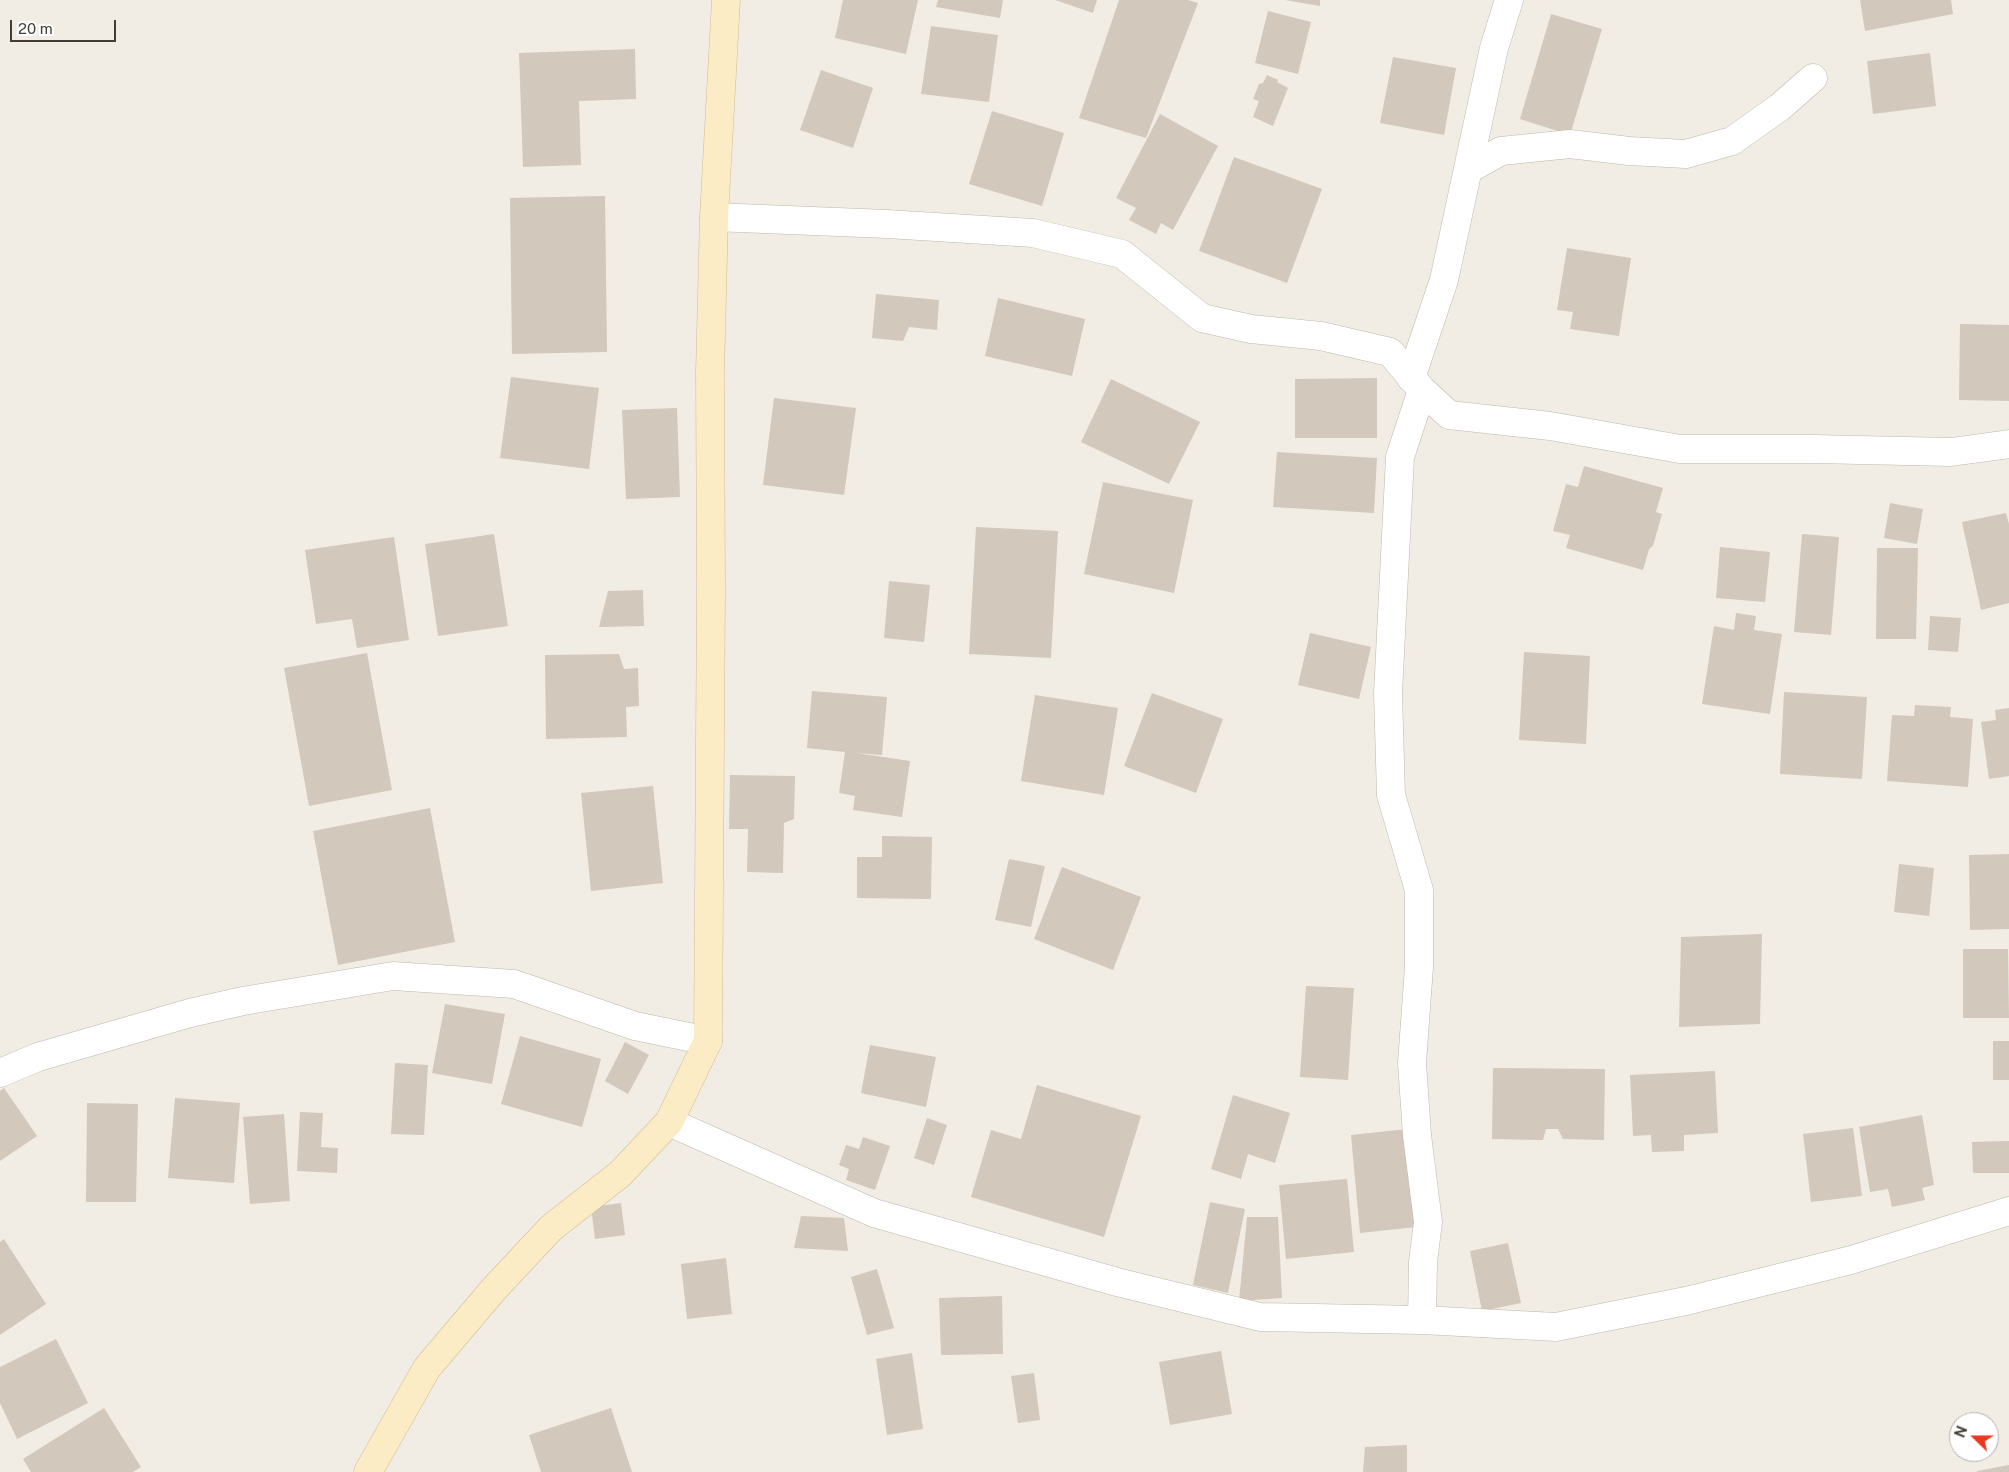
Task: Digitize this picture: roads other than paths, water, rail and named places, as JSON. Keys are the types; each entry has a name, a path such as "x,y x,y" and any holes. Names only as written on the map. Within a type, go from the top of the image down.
{"street":[{"path":"368,1472 427,1368 494,1289 551,1228 620,1174 669,1122 708,1040 711,590 710,372 714,218 723,26 726,0"},
{"path":"1422,1320 1423,1262 1428,1222 1417,1135 1412,1064 1419,967 1419,890 1390,795 1388,693 1400,457 1416,384 1444,280 1494,48 1509,0"},
{"path":"1469,169 1501,151 1570,144 1629,151 1686,154 1705,149 1732,141 1780,107 1813,78"},
{"path":"714,218 887,224 1042,235 1122,254 1202,318 1251,329 1321,336 1390,352 1416,384 1449,415 1550,426 1680,449 1951,452 2009,444"},
{"path":"0,1072 38,1057 190,1013 243,1001 393,976 514,984 635,1026 708,1040"},
{"path":"669,1122 874,1213 1117,1282 1260,1317 1422,1320 1556,1327 1626,1314 1851,1260 2009,1211"}]}
